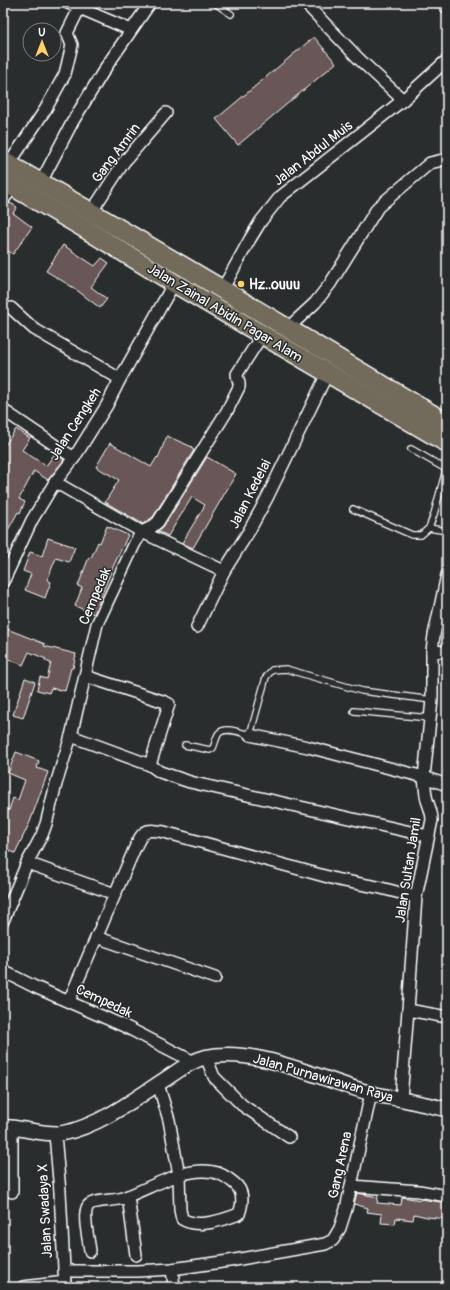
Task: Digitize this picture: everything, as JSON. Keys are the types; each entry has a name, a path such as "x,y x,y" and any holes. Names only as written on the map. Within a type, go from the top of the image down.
{"highway":[{"name":"Jalan Zainal Abidin Pagar Alam","path":"6,162 92,211 287,329 447,423"},
{"name":"Jalan Zainal Abidin Pagar Alam","path":"6,189 62,215 327,374 447,443"},
{"path":"62,215 73,200"},
{"path":"82,227 92,211"}],"street":[{"path":"68,3 131,30"},
{"path":"41,182 73,121 106,67 150,3"},
{"path":"306,3 359,59 402,100"},
{"path":"443,3 447,8"},
{"path":"6,162 45,110 65,74 72,45 67,34 80,7"},
{"name":"Jalan Abdul Muis","path":"222,290 261,221 280,197 352,142 447,60"},
{"name":"Gang Amrin","path":"92,211 124,162 166,113"},
{"path":"287,329 315,303 330,284 378,207 430,163 447,159"},
{"name":"Jalan Cengkeh","path":"3,582 7,563 55,482 74,458 107,405 174,283"},
{"path":"11,308 34,329 120,379"},
{"name":"Cempedak","path":"3,921 6,906 42,835 46,824 70,736 97,624 131,551 142,532 158,522 227,411 240,384 237,374 262,335"},
{"name":"Jalan Kedelai","path":"197,627 224,571 249,531 267,498 327,374"},
{"path":"3,410 74,458"},
{"path":"55,482 142,532 224,571"},
{"name":"Jalan Sultan Jamil","path":"401,1099 416,897 432,814 424,777 432,700 432,651 447,575"},
{"path":"432,651 447,652"},
{"path":"85,676 131,690 169,704 150,765"},
{"path":"250,735 308,747 447,784"},
{"path":"70,736 150,765 160,772 190,782 428,836"},
{"path":"69,1001 115,894 141,836 145,831 152,830 332,879 377,887 416,897"},
{"path":"27,863 115,894"},
{"path":"96,937 215,978"},
{"name":"Cempedak","path":"3,971 124,1026 192,1061"},
{"path":"408,1010 447,1018"},
{"name":"Jalan Purnawirawan Raya","path":"7,1127 55,1134 72,1131 120,1109 192,1061 206,1057 225,1055 244,1056 271,1061 371,1093 447,1109"},
{"path":"206,1057 214,1077 242,1105 289,1136"},
{"path":"90,1251 85,1215 87,1206 94,1202 112,1201 128,1196 155,1183 179,1175 195,1172 213,1172 228,1178 239,1187 242,1196 242,1207 239,1214 208,1222 194,1223 187,1222 182,1219 180,1210 179,1175 169,1120 158,1084"},
{"name":"Gang Arena","path":"172,1269 229,1261 325,1244 333,1240 340,1228 351,1186 371,1093"},
{"path":"7,1127 12,1192"},
{"name":"Jalan Swadaya X","path":"55,1134 65,1280"},
{"path":"351,1186 418,1191 447,1196"},
{"path":"128,1196 136,1255"},
{"path":"24,1287 65,1280 172,1269 174,1287"}],"lane":[{"path":"215,3 231,14"},
{"path":"353,509 412,535 421,535 429,528 447,467 411,449"},
{"path":"429,528 447,532"},
{"path":"185,745 210,750 213,748 219,734 224,730 250,735 266,677 272,670 286,669 362,691 432,700"},
{"path":"354,711 430,718"}],"building":[{"path":"314,37 336,63 238,145 216,119"},
{"path":"10,203 17,207 13,213 32,227 13,254 3,248 3,207"},
{"path":"63,245 95,266 102,258 109,263 91,287 107,299 100,308 74,288 46,271"},
{"path":"16,429 30,438 22,450 46,466 55,453 64,460 48,480 34,471 19,499 25,502 20,513 18,512 3,539 3,448"},
{"path":"167,436 192,447 191,448 194,450 153,517 143,524 105,502 119,480 96,467 110,443 151,467 157,457 158,458"},
{"path":"207,457 236,474 193,548 182,543 205,505 192,497 168,536 158,531 164,526"},
{"path":"107,526 128,535 94,614 75,606 82,588 78,586 89,557 91,558 98,542 100,543"},
{"path":"48,538 75,547 69,562 56,558 47,580 51,582 45,598 25,590 31,574 23,571 30,552 42,556"},
{"path":"7,629 45,644 44,646 76,654 65,691 51,688 49,693 37,690 40,677 47,679 51,663 45,661 46,659 29,652 23,665 3,657 3,639"},
{"path":"25,678 35,682 23,718 13,715"},
{"path":"16,752 39,761 37,768 48,772 30,822 15,853 3,848 3,819 7,809 9,810 13,798 18,800 25,780 8,773"},
{"path":"357,1193 378,1197 377,1203 401,1205 402,1197 447,1203 447,1219 414,1214 413,1220 396,1218 395,1224 381,1223 382,1214 367,1212 368,1208 354,1204"}],"place":[{"name":"Hz..ouuu","path":"241,284"}]}
